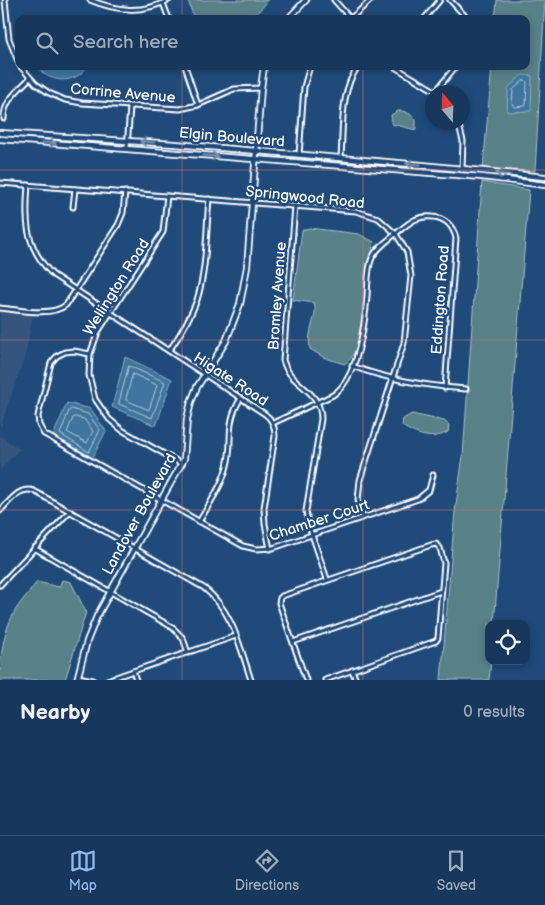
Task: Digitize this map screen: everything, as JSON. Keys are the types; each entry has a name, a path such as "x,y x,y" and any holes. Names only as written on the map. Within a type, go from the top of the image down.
{"main road":[{"path":"292,15 306,0"},
{"name":"Landover Boulevard","path":"77,678 92,628 110,591 182,464 186,454 189,410 194,394 226,341 240,304 245,280 263,70"},
{"name":"Elgin Boulevard","path":"0,133 341,158 545,177"},
{"name":"Elgin Boulevard","path":"0,140 127,148 461,176 545,185"}],"street":[{"name":"Corrine Avenue","path":"5,0 9,39 15,53"},
{"path":"90,0 111,8 127,10 144,9 169,0"},
{"path":"334,0 347,15"},
{"path":"354,15 371,0"},
{"path":"427,15 440,0"},
{"path":"450,0 464,15"},
{"path":"163,3 168,15"},
{"name":"Corrine Avenue","path":"24,70 30,78 49,93 66,100 130,107 171,110 198,106 234,89 261,88"},
{"path":"186,70 198,106"},
{"path":"299,155 304,87 309,70"},
{"path":"341,158 346,92 349,81 356,70"},
{"path":"403,70 426,85"},
{"path":"442,85 453,70"},
{"path":"4,120 4,113 10,100 30,78"},
{"path":"127,148 130,107"},
{"path":"460,130 463,141 461,176"},
{"name":"Springwood Road","path":"0,183 363,212 384,222 396,234 407,252 411,276 406,330 400,356 358,486 358,500 363,517"},
{"path":"28,185 27,225 33,248 48,269 75,290 111,313"},
{"path":"73,207 75,188"},
{"path":"0,308 54,311 66,304 118,225 125,192"},
{"name":"Wellington Road","path":"167,196 164,226 161,235 95,340 90,354 89,367 90,384 95,399 104,413 122,430 182,464"},
{"path":"169,351 189,319 200,289 204,265 209,199"},
{"name":"Bromley Avenue","path":"295,206 283,360 290,375 312,394 318,402"},
{"name":"Eddington Road","path":"273,423 333,395 341,388 352,366 364,329 371,261 379,248 412,220 425,216 444,220 455,233 456,243 445,388"},
{"name":"Higate Road","path":"111,313 265,414 273,423 275,436 264,508 270,549"},
{"name":"Chamber Court","path":"90,354 74,351 65,352 57,356 51,363 38,416 41,430 48,437 243,546 256,549 270,549 422,496 431,486 433,475"},
{"path":"352,366 393,379 445,388 466,389"},
{"path":"199,522 225,474 229,458 231,417 241,398"},
{"path":"318,402 321,419 306,511 327,579"},
{"path":"0,511 18,493 28,490 34,491 198,584 211,593 227,613 251,680"},
{"path":"0,585 70,511"},
{"path":"306,680 279,603 280,598 327,579 436,544 440,548 444,562 438,638 436,641 325,680"},
{"path":"34,548 176,630 183,638 188,653"},
{"path":"293,642 441,591"},
{"path":"107,680 236,636"},
{"path":"352,670 356,680"},
{"path":"133,671 136,680"},
{"path":"77,678 92,680"}],"shaded area":[{"path":"0,307 34,308 26,353 0,429"},
{"path":"0,436 20,449 0,470"}],"green space":[{"path":"188,0 269,0 255,15 193,15"},
{"path":"497,0 545,0 535,171 483,169 492,70 530,70 530,15 495,15"},
{"path":"398,111 406,112 416,120 416,130 392,124 391,115"},
{"path":"482,182 529,190 494,620 485,620 485,665 491,665 489,680 441,680 455,511 463,456"},
{"path":"309,228 359,234 374,242 364,323 356,349 351,358 344,364 323,357 310,349 309,342 315,313 314,303 293,300 302,230"},
{"path":"412,414 444,421 449,425 448,432 436,436 424,436 413,432 402,426 403,419"},
{"path":"62,580 71,582 86,612 65,680 0,680 3,644 15,611 37,582 59,587"}],"water":[{"path":"40,70 84,70 77,77 62,80 55,79"},
{"path":"522,75 532,76 531,111 507,112 508,88"},
{"path":"125,357 172,379 156,426 112,407"},
{"path":"67,403 91,409 106,431 91,461 53,436"}]}
